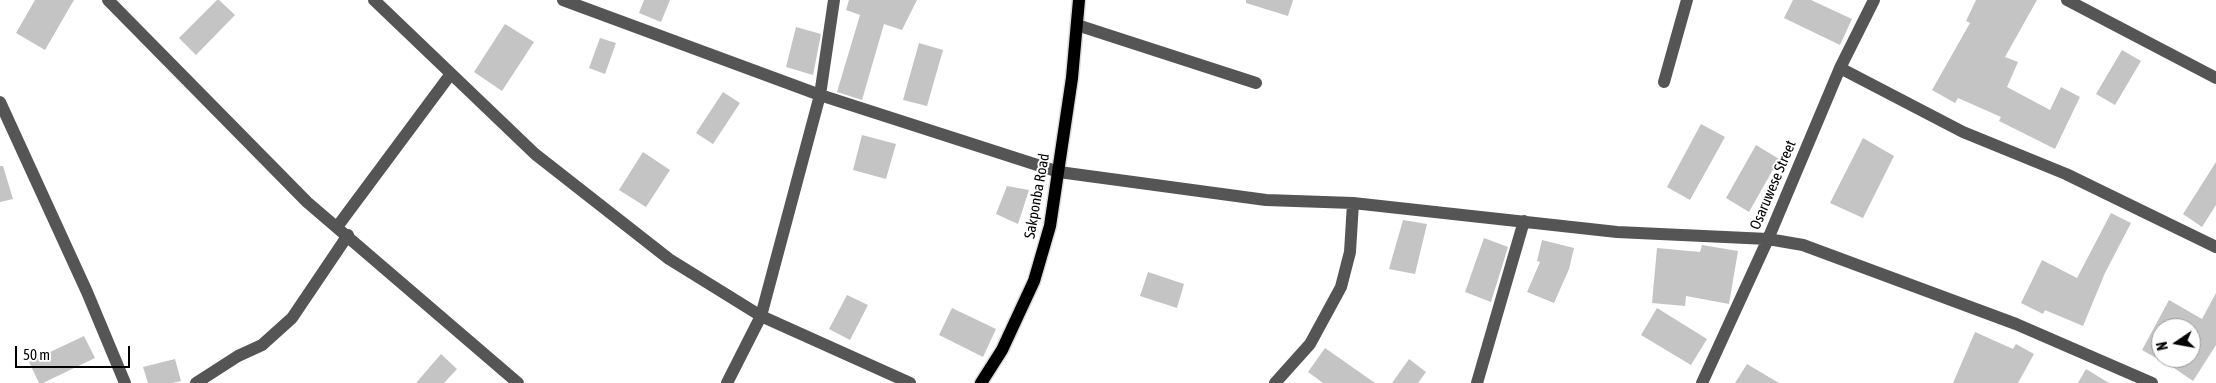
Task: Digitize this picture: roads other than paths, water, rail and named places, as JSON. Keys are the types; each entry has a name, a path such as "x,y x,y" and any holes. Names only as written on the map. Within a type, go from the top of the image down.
{"main road":[{"name":"Sakponba Road","path":"981,383 1002,350 1034,281 1050,226 1072,78 1079,0"}],"street":[{"path":"108,0 307,202 518,383"},
{"path":"374,0 450,75 535,154 669,259 761,316 910,383"},
{"path":"563,0 820,95 1059,172 1266,200 1353,203 1617,232 1768,239 1803,245 2016,324 2152,383"},
{"path":"727,383 761,316 820,95 834,0"},
{"path":"1664,82 1687,0"},
{"name":"Osaruwese Street","path":"1702,383 1768,239 1840,68 1874,0"},
{"path":"2067,0 2216,78"},
{"path":"1076,25 1256,83"},
{"path":"1840,68 1963,132 2066,174 2216,247"},
{"path":"337,226 450,75"},
{"path":"0,102 87,292 125,383"},
{"path":"1275,383 1310,344 1341,288 1350,252 1353,203"},
{"path":"1477,383 1524,221"},
{"path":"196,383 238,356 262,345 292,318 348,236"}]}
